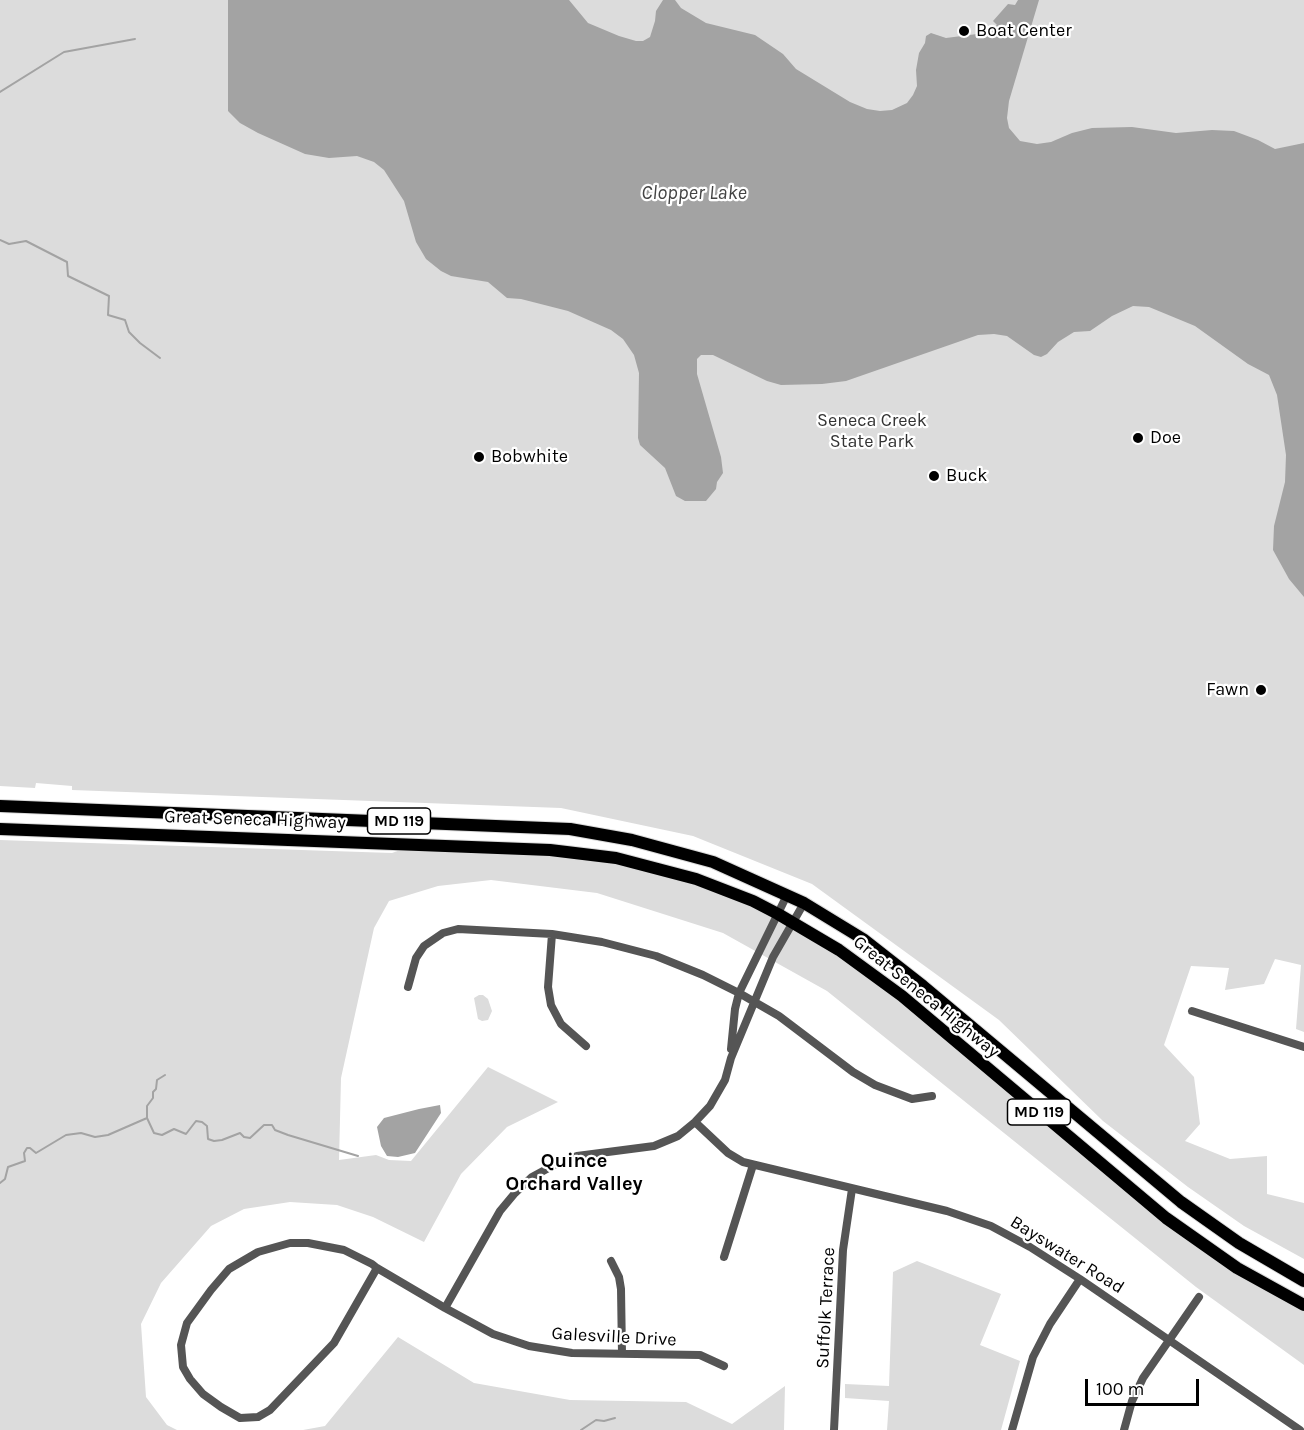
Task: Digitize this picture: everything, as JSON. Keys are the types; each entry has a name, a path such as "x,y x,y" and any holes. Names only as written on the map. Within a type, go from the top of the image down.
{"main road":[{"name":"Great Seneca Highway","path":"0,806 570,829 632,840 713,862 804,903 863,939 923,986 1181,1202 1232,1238 1304,1281"},
{"name":"Great Seneca Highway","path":"0,829 495,847 582,853 626,861 696,879 753,901 794,922 872,973 1166,1218 1230,1263 1304,1305"}],"street":[{"path":"731,1058 735,1009 739,993 787,895"},
{"path":"445,1308 500,1211 514,1193 532,1177 577,1156 654,1146 678,1136 710,1106 725,1080 731,1058 773,957 804,903"},
{"path":"408,987 416,958 424,946 443,933 458,929 552,934 602,942 656,956 739,993 779,1016 875,1086 912,1099 932,1096"},
{"path":"552,934 548,987 551,1005 561,1024 586,1046"},
{"path":"1192,1011 1304,1047"},
{"name":"Bayswater Road","path":"695,1122 728,1153 743,1162 947,1211 991,1226 1030,1247 1080,1279 1300,1430"},
{"path":"724,1257 753,1165"},
{"name":"Suffolk Terrace","path":"834,1430 843,1250 852,1189"},
{"name":"Galesville Drive","path":"377,1268 334,1343 270,1410 258,1417 240,1418 221,1407 203,1394 183,1367 181,1345 187,1323 229,1269 240,1261 275,1246 308,1243 344,1250 377,1268 492,1334 529,1346 572,1353 700,1355 724,1366"},
{"path":"611,1261 619,1277 621,1289 622,1354"},
{"path":"1012,1430 1033,1357 1050,1324 1080,1279"},
{"path":"1124,1430 1132,1401 1143,1378 1199,1297"}],"green space":[{"name":"Seneca Creek State Park","path":"0,0 1304,0 1304,1032 1296,1029 1301,965 1275,959 1264,984 1225,990 1229,968 1191,966 1164,1045 1194,1077 1200,1124 1185,1141 1230,1159 1267,1156 1267,1194 1304,1203 1304,1259 1244,1226 1188,1187 1103,1121 999,1020 812,884 693,836 561,808 72,790 72,786 36,783 35,788 0,786"},
{"path":"0,840 392,853 418,844 564,851 707,883 810,931 1216,1254 1304,1303 1304,1365 1196,1287 827,991 723,933 597,893 491,880 438,886 389,901 374,928 341,1078 339,1160 376,1155 389,1160 411,1161 488,1067 558,1102 507,1127 461,1174 424,1242 373,1217 337,1205 290,1202 244,1209 211,1226 161,1283 141,1324 146,1397 167,1425 177,1430 0,1430"},
{"path":"479,995 488,999 492,1011 488,1020 478,1019 474,998"},
{"path":"917,1261 1001,1294 980,1345 1020,1361 1001,1430 887,1430 889,1401 845,1398 845,1384 889,1386 893,1272"},
{"path":"398,1337 474,1383 570,1400 686,1402 732,1424 785,1386 784,1430 303,1430 325,1426"}],"water":[{"name":"Clopper Lake","path":"228,0 569,0 588,23 619,36 643,41 650,37 656,11 663,0 675,0 681,8 706,23 755,35 783,54 796,69 850,102 867,109 880,111 892,110 907,103 913,95 917,86 916,70 919,53 926,36 931,33 946,38 985,33 997,25 993,21 1008,4 1015,5 1018,0 1039,0 1009,101 1007,118 1009,128 1020,141 1037,144 1051,142 1092,128 1132,127 1176,133 1234,131 1275,149 1304,143 1304,597 1289,579 1273,550 1274,526 1285,482 1286,455 1277,395 1269,375 1248,364 1195,326 1149,307 1133,306 1112,316 1090,331 1074,332 1041,357 1034,355 1007,336 978,335 846,381 822,384 781,385 767,381 713,355 701,355 697,359 697,374 721,457 723,473 717,482 716,489 706,501 685,501 676,496 665,468 640,445 638,438 639,373 634,355 623,339 611,330 568,311 521,299 507,298 488,282 451,276 441,271 426,259 416,242 404,201 384,170 374,162 357,156 329,158 305,154 240,123 228,111"},
{"path":"440,1105 441,1113 415,1153 398,1157 387,1156 381,1146 377,1127 384,1118"}],"waterway":[{"path":"0,92 64,52 135,39"},
{"path":"0,240 9,244 26,241 67,262 68,276 109,296 108,315 125,320 129,332 160,358"},
{"path":"147,1118 147,1106 153,1098 157,1080 165,1075"},
{"path":"0,1183 5,1179 8,1167 25,1161 24,1153 27,1148 36,1153 66,1135 81,1133 95,1137 108,1135 147,1118 154,1133 162,1135 174,1129 186,1134 196,1121 202,1122 207,1126 208,1139 214,1141 240,1133 250,1138 264,1125 272,1125 275,1130 288,1135 358,1156"},
{"path":"581,1430 596,1420 604,1421 615,1418"}],"place":[{"name":"Boat Center","path":"964,31"},
{"name":"Doe","path":"1138,438"},
{"name":"Bobwhite","path":"479,457"},
{"name":"Buck","path":"934,476"},
{"name":"Fawn","path":"1261,690"}],"district":[{"name":"Quince Orchard Valley","path":"574,1172"}]}
